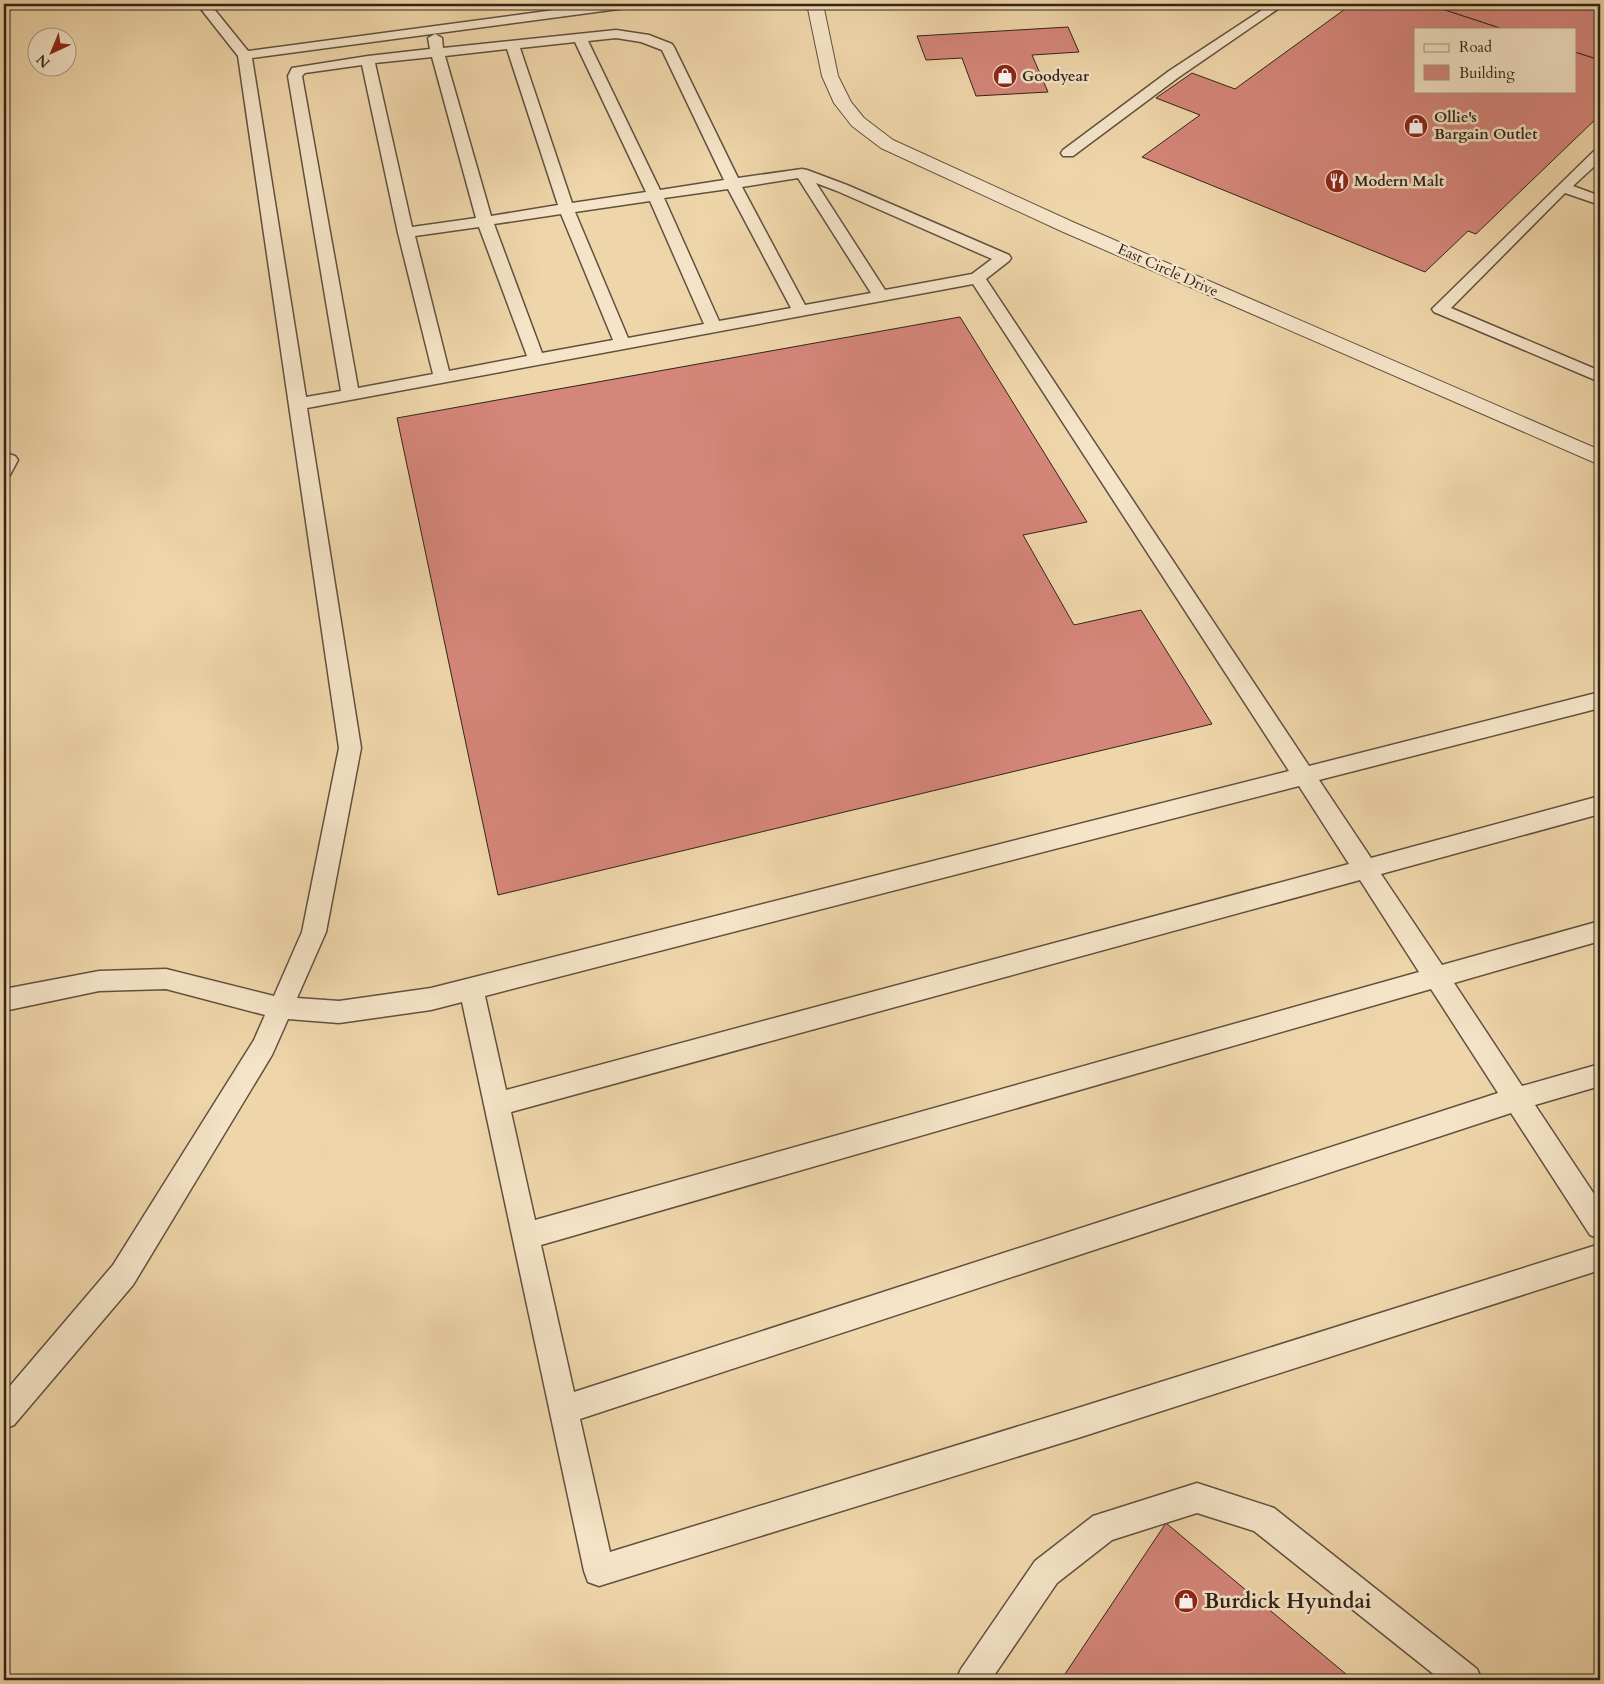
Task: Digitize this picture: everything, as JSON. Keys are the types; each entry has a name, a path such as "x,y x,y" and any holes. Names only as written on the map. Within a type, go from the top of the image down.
{"street":[{"name":"East Circle Drive","path":"815,4 830,76 843,103 858,122 887,144 1068,227 1600,458"}],"lane":[{"path":"4,1415 123,1275 262,1047 314,932 350,748 245,55 203,4"},
{"path":"245,55 626,4"},
{"path":"1068,153 1174,74 1279,4"},
{"path":"434,30 436,53 485,221 536,359"},
{"path":"350,394 295,76 297,72 304,69 368,60 624,35 644,38 667,47 733,183 800,310"},
{"path":"580,38 655,195 713,326"},
{"path":"512,45 566,208 622,343"},
{"path":"368,60 406,233 442,376"},
{"path":"1600,153 1440,309 1600,377"},
{"path":"298,404 977,278 1003,258 842,188 802,173 406,233"},
{"path":"802,173 880,296"},
{"path":"1563,187 1600,201"},
{"path":"977,278 1600,1226"},
{"path":"4,1000 99,981 166,979 280,1008 339,1012 431,999 1600,700"},
{"path":"497,1104 1600,806"},
{"path":"526,1236 1600,931"},
{"path":"471,989 599,1571 1081,1422 1600,1257"},
{"path":"564,1410 1517,1099 1600,1075"},
{"path":"972,1680 1046,1572 1104,1527 1197,1498 1263,1519 1466,1680"}],"building":[{"path":"1352,4 1427,4 1500,28 1414,28 1414,92 1576,92 1576,52 1600,60 1600,115 1476,234 1468,231 1425,272 1142,157 1200,115 1156,98 1192,73 1235,89"},
{"path":"1427,4 1600,4 1600,60 1576,52 1576,28 1500,28"},
{"name":"Goodyear","path":"1068,27 1079,52 1032,55 1048,92 976,96 962,58 926,60 917,36"},
{"path":"960,317 1087,522 1023,535 1074,625 1141,610 1212,724 498,895 397,418"},
{"name":"Burdick Hyundai","path":"1166,1523 1353,1680 1061,1680"}],"place":[{"name":"Goodyear","path":"1005,76"},
{"name":"Ollie's Bargain Outlet","path":"1416,126"},
{"name":"Modern Malt","path":"1337,181"},
{"name":"Burdick Hyundai","path":"1186,1601"}]}
